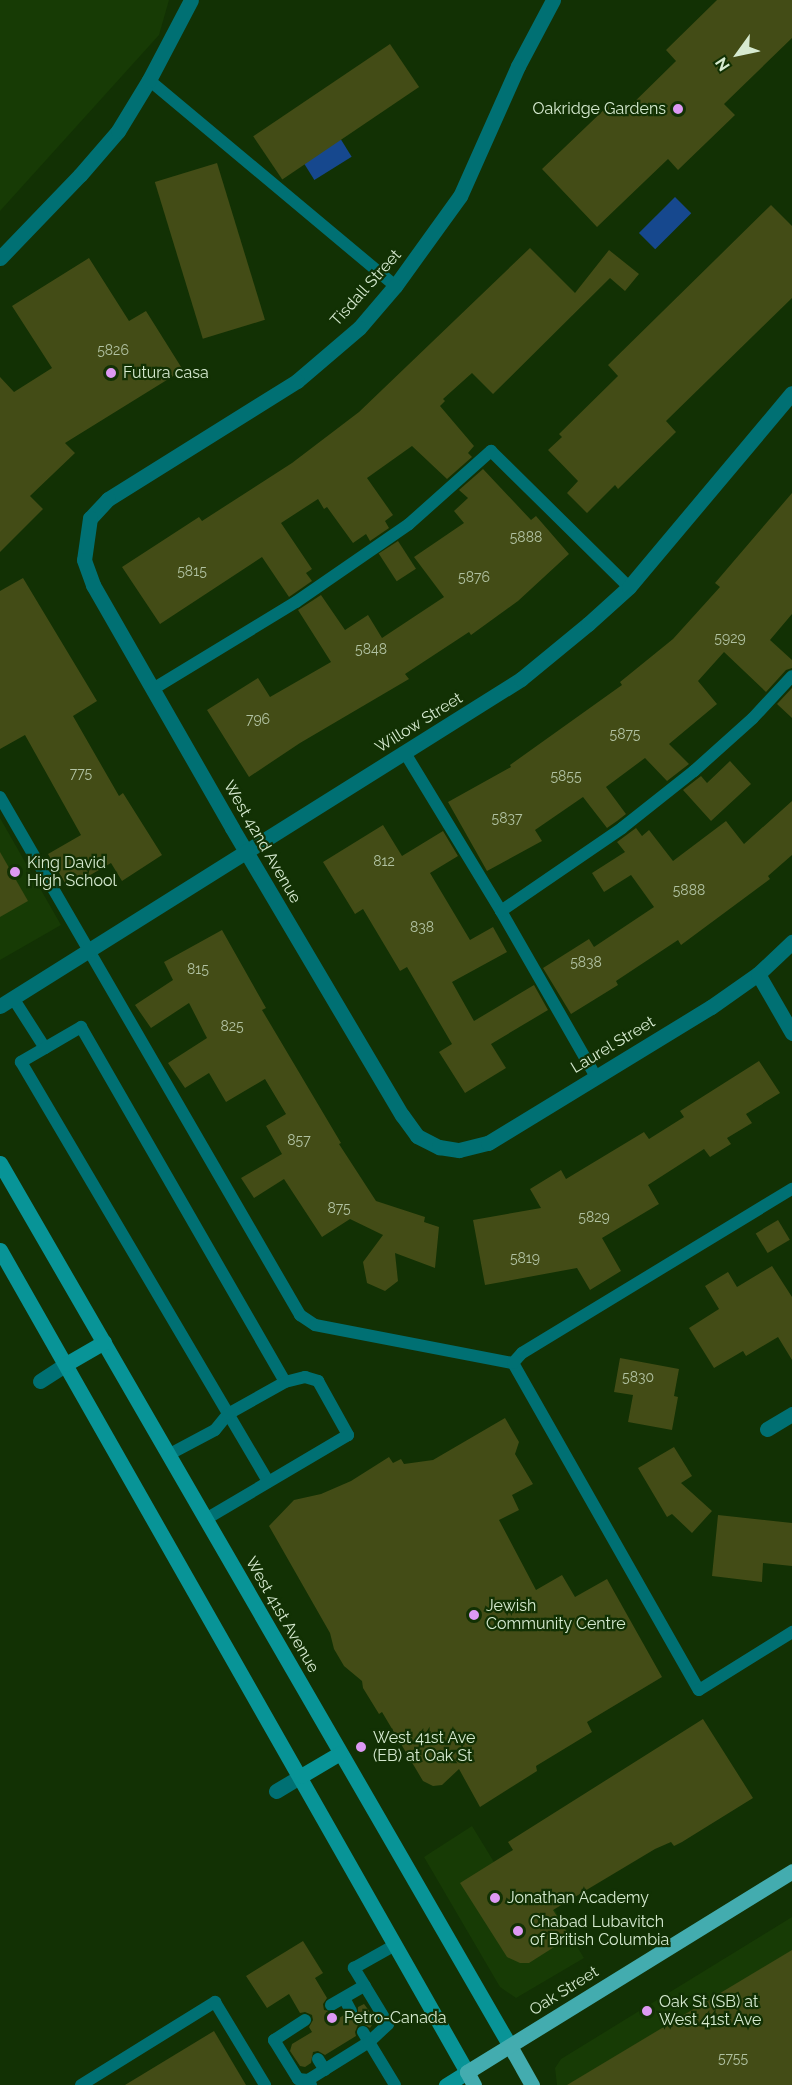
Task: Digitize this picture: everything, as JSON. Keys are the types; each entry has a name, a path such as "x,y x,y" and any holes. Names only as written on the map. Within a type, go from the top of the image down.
{"main road":[{"name":"West 41st Avenue","path":"0,1163 532,2085"},
{"path":"0,1251 301,1776 471,2079"},
{"path":"66,1364 104,1342"},
{"path":"301,1776 340,1753"},
{"name":"Oak Street","path":"446,2085 471,2079 510,2046 792,1871"}],"street":[{"path":"0,258 80,176 118,131 149,80 191,0"},
{"name":"Tisdall Street","path":"86,537 90,519 108,499 297,381 359,328 395,286 460,196 518,66 553,0"},
{"name":"Willow Street","path":"0,1006 521,679 629,587 792,393"},
{"name":"West 42nd Avenue","path":"86,537 84,560 93,585 246,852 402,1115 417,1136 439,1147"},
{"name":"Laurel Street","path":"439,1147 459,1150 488,1143 711,1007 758,974 792,942"},
{"path":"758,974 792,1033"},
{"path":"40,1381 66,1364"},
{"path":"767,1429 792,1414"},
{"path":"276,1791 301,1776"}],"lane":[{"path":"149,80 395,286"},
{"path":"153,689 296,602 409,524 490,451 629,587"},
{"path":"501,911 613,834 694,771 753,718 792,676"},
{"path":"405,753 501,911 596,1077"},
{"path":"0,796 300,1315 315,1325 513,1363 699,1690 792,1632"},
{"path":"14,998 45,1047"},
{"path":"268,1482 21,1062 81,1027 285,1382"},
{"path":"513,1363 522,1353 792,1190"},
{"path":"168,1455 215,1430 228,1414 285,1382 305,1377 318,1381 348,1435 206,1519"},
{"path":"305,2037 301,2022 274,2040 298,2079 309,2083 321,2064 388,2024 354,1968 395,1945"},
{"path":"331,2005 365,1985"},
{"path":"344,1998 351,2012"},
{"path":"81,2085 215,2002 265,2085"},
{"path":"366,2037 395,2085"}],"shaded area":[{"path":"0,0 169,0 159,35 0,211"},
{"name":"King David High School","path":"0,818 61,925 0,960"},
{"path":"472,1826 511,1890 534,1876 584,1958 516,1998 500,1987 424,1857"},
{"path":"792,1917 792,2085 557,2085 555,2068 561,2059"}],"water":[{"path":"340,138 352,157 314,180 303,161"},
{"path":"675,197 691,213 655,249 639,233"}],"building":[{"name":"Oakridge Gardens","path":"717,0 792,0 792,38 724,104 735,115 678,170 668,159 597,227 542,169 611,103 622,114 676,61 666,50"},
{"path":"390,44 419,87 282,179 253,136"},
{"path":"217,163 265,320 203,339 155,182"},
{"path":"771,205 792,226 792,298 666,421 676,432 618,489 615,485 587,513 567,493 578,481 548,450 562,437 559,434 618,376 608,365"},
{"path":"530,248 575,293 609,250 639,274 625,291 610,278 493,394 472,373 443,399 445,401 440,406 474,446 468,453 472,457 447,479 412,446 367,478 393,515 385,521 389,528 370,541 366,534 353,543 327,507 324,509 318,499 281,523 312,569 306,573 312,581 289,597 262,557 160,624 122,567 199,517 202,521 292,463 359,412"},
{"path":"89,258 129,321 146,311 183,370 65,443 75,453 30,496 43,509 0,552 0,377 14,392 52,368 12,306"},
{"path":"483,469 531,520 536,516 569,554 518,601 471,635 469,632 405,674 409,679 300,743 249,777 207,710 258,678 270,697 331,662 298,610 321,595 345,630 368,615 382,638 444,597 414,557 464,523 454,511 468,498 459,490"},
{"path":"792,493 792,614 770,640 792,660 792,668 786,670 766,692 724,652 698,681 717,704 669,744 689,764 667,781 645,758 606,787 626,814 617,821 607,828 583,797 535,830 542,841 487,871 448,802 511,767 510,765 622,685 620,682 673,639 720,587 715,583"},
{"path":"398,541 416,569 397,581 379,554"},
{"path":"23,578 97,701 73,716 119,796 123,793 162,855 122,881 111,863 68,888 48,854 81,835 25,735 0,749 0,591"},
{"path":"792,688 792,718 777,704"},
{"path":"730,761 751,784 711,821 683,790 701,776 707,783"},
{"path":"792,801 792,855 768,876 770,879 681,945 678,940 616,981 618,985 571,1014 543,968 589,939 594,947 654,907 631,875 604,892 592,873 625,852 617,842 636,828 642,836 649,830 673,861 726,821 744,844"},
{"path":"383,825 402,856 443,831 458,856 430,873 470,940 493,927 507,952 452,982 474,1021 534,985 548,1010 491,1044 506,1068 465,1093 439,1052 452,1044 407,967 400,971 363,909 355,914 323,862"},
{"path":"0,852 28,901 0,917"},
{"path":"222,930 266,1008 262,1010 341,1143 339,1144 376,1201 425,1217 424,1222 439,1227 435,1268 395,1253 398,1281 385,1291 367,1283 363,1262 383,1235 350,1219 322,1237 284,1179 254,1198 241,1178 282,1154 266,1126 286,1114 265,1079 226,1102 209,1073 185,1088 168,1063 207,1038 189,1003 151,1028 135,1005 173,980 164,962"},
{"path":"759,1061 780,1093 746,1114 752,1123 727,1138 731,1144 710,1157 704,1149 648,1185 659,1204 602,1238 621,1271 590,1290 577,1268 485,1285 473,1220 541,1208 530,1189 561,1170 566,1179 644,1132 649,1139 684,1117 680,1111"},
{"path":"778,1220 790,1240 768,1253 756,1233"},
{"path":"772,1266 792,1297 792,1360 778,1337 746,1356 743,1351 714,1368 689,1328 719,1309 705,1286 728,1272 737,1287"},
{"path":"620,1358 679,1369 674,1396 678,1397 672,1430 628,1422 633,1395 614,1392"},
{"name":"Jewish Community Centre","path":"505,1418 519,1442 515,1454 533,1484 512,1495 519,1510 499,1520 536,1590 562,1575 575,1597 607,1579 662,1677 587,1722 592,1732 536,1766 537,1771 480,1807 459,1769 442,1785 433,1786 423,1781 382,1712 379,1714 363,1688 362,1681 344,1666 334,1649 330,1633 269,1526 294,1500 321,1494 351,1481 389,1457 393,1463 401,1459 404,1464 433,1460"},
{"path":"674,1447 692,1476 681,1483 712,1511 692,1533 672,1514 667,1517 638,1468"},
{"path":"718,1515 792,1523 792,1566 763,1563 762,1582 712,1576"},
{"path":"703,1719 753,1798 682,1842 674,1846 671,1842 655,1849 553,1910 570,1937 529,1963 520,1963 507,1957 460,1883 513,1850 508,1842"},
{"path":"303,1941 323,1973 315,1978 327,1998 323,2004 324,2010 335,2012 339,2018 344,2015 351,2019 358,2016 358,2007 364,2004 376,2020 370,2028 363,2024 358,2025 356,2036 325,2055 318,2051 313,2052 311,2063 305,2067 300,2066 290,2051 292,2044 312,2032 309,2027 313,2020 312,2015 305,2012 300,2013 289,1994 267,2008 246,1976"},
{"path":"792,1950 792,2085 567,2085"},
{"path":"214,2031 246,2085 125,2085"}],"place":[{"name":"Oakridge Gardens","path":"678,109"},
{"name":"Futura casa","path":"111,373"},
{"name":"King David High School","path":"15,872"},
{"name":"Jewish Community Centre","path":"474,1615"},
{"name":"West 41st Ave (EB) at Oak St","path":"361,1747"},
{"name":"Jonathan Academy","path":"495,1898"},
{"name":"Chabad Lubavitch of British Columbia","path":"518,1931"},
{"name":"Oak St (SB) at West 41st Ave","path":"647,2011"},
{"name":"Petro-Canada","path":"332,2018"}]}
